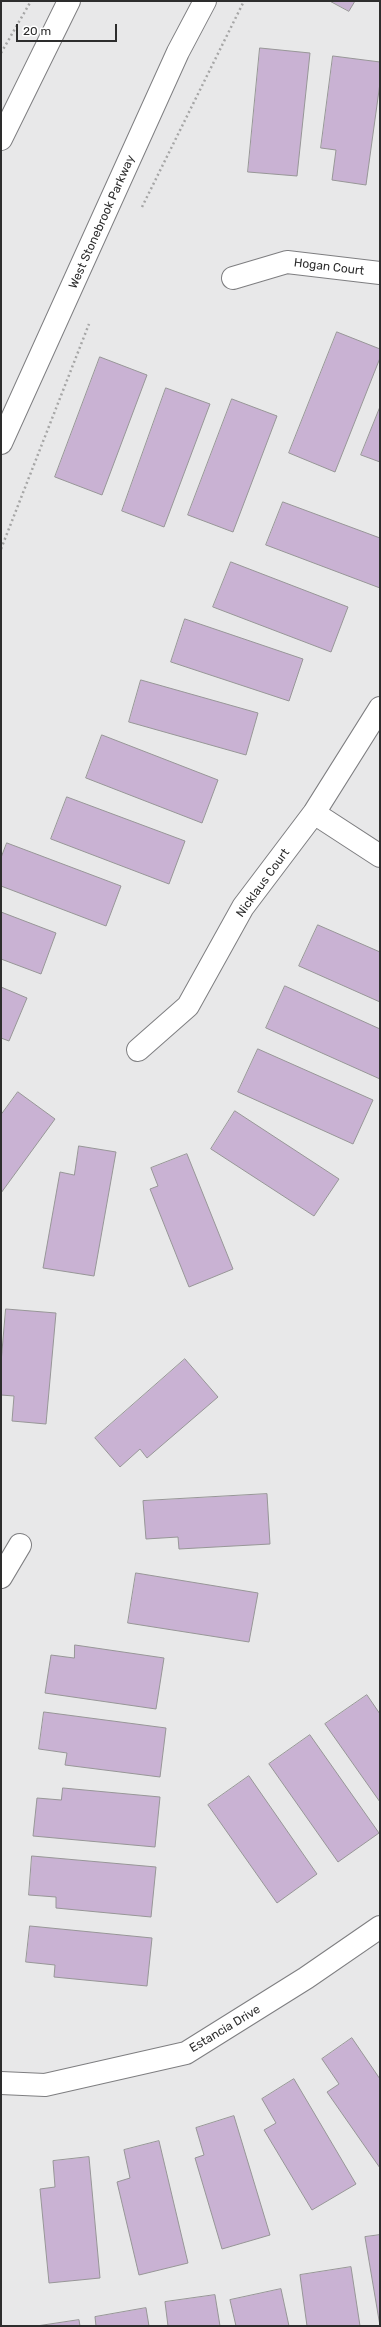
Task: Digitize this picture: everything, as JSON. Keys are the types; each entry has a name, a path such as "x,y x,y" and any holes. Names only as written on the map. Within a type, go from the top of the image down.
{"street":[{"path":"1,139 69,1"},
{"name":"West Stonebrook Parkway","path":"2,435 178,52 205,1"},
{"name":"Hogan Court","path":"233,278 287,262 380,273"},
{"name":"Nicklaus Court","path":"138,1050 188,1006 243,907 314,813 380,708"},
{"path":"314,813 380,856"},
{"path":"1,1577 20,1545"},
{"name":"Estancia Drive","path":"1,2083 45,2085 186,2053 306,1978 380,1927"}],"path":[{"path":"1,52 31,1"},
{"path":"140,212 244,1"},
{"path":"1,549 91,318"}],"building":[{"path":"330,1 355,1 349,11"},
{"path":"260,48 310,53 297,176 248,172"},
{"path":"333,56 380,62 380,83 366,185 332,180 336,150 321,148"},
{"path":"337,332 380,349 380,358 335,472 289,453"},
{"path":"100,357 147,375 102,495 55,477"},
{"path":"166,388 210,404 164,527 122,511"},
{"path":"232,399 277,416 233,532 188,515"},
{"path":"380,407 380,462 361,455"},
{"path":"283,502 380,538 380,588 266,545"},
{"path":"231,562 348,607 331,652 213,607"},
{"path":"185,619 303,659 289,701 171,662"},
{"path":"141,680 258,713 246,755 129,722"},
{"path":"102,735 218,780 202,823 86,778"},
{"path":"67,797 185,841 169,884 51,839"},
{"path":"7,843 121,886 106,926 1,886 1,858"},
{"path":"1,912 56,933 41,974 1,959"},
{"path":"318,925 380,952 380,1002 299,966"},
{"path":"285,986 380,1029 380,1079 266,1028"},
{"path":"1,987 27,998 9,1041 1,1038"},
{"path":"258,1049 373,1100 353,1144 238,1092"},
{"path":"18,1092 55,1119 1,1193 1,1115"},
{"path":"235,1111 339,1179 314,1216 211,1149"},
{"path":"79,1146 116,1152 94,1276 43,1268 60,1172 74,1175"},
{"path":"187,1154 233,1269 189,1287 150,1189 158,1186 151,1168"},
{"path":"6,1309 56,1313 46,1424 12,1421 14,1396 1,1395 1,1363"},
{"path":"185,1359 218,1397 147,1458 140,1449 120,1467 95,1438"},
{"path":"267,1494 270,1544 179,1549 178,1537 146,1539 143,1501"},
{"path":"136,1573 258,1593 249,1642 128,1623"},
{"path":"75,1645 164,1658 156,1709 45,1693 51,1655 74,1658"},
{"path":"367,1695 380,1714 380,1802 325,1724"},
{"path":"44,1712 166,1728 160,1777 65,1765 67,1753 39,1749"},
{"path":"310,1735 379,1833 338,1862 269,1764"},
{"path":"249,1776 317,1874 277,1903 208,1805"},
{"path":"63,1788 160,1797 155,1847 33,1836 37,1798 61,1800"},
{"path":"32,1856 156,1867 151,1917 56,1908 56,1897 29,1895"},
{"path":"30,1926 152,1938 147,1986 54,1977 55,1965 26,1962"},
{"path":"352,2038 380,2079 380,2168 327,2092 339,2084 322,2059"},
{"path":"294,2079 356,2184 312,2210 264,2130 276,2123 262,2099"},
{"path":"234,2116 270,2235 222,2249 195,2158 204,2155 196,2128"},
{"path":"159,2141 188,2263 139,2275 117,2182 130,2178 124,2150"},
{"path":"89,2157 100,2278 49,2283 40,2189 55,2187 53,2161"},
{"path":"380,2235 380,2326 365,2237"},
{"path":"351,2267 360,2326 307,2326 300,2275"},
{"path":"281,2289 289,2326 236,2326 230,2300"},
{"path":"215,2295 220,2326 168,2326 165,2302"},
{"path":"146,2308 149,2326 96,2326 95,2317"},
{"path":"79,2320 80,2326 37,2326"}]}
